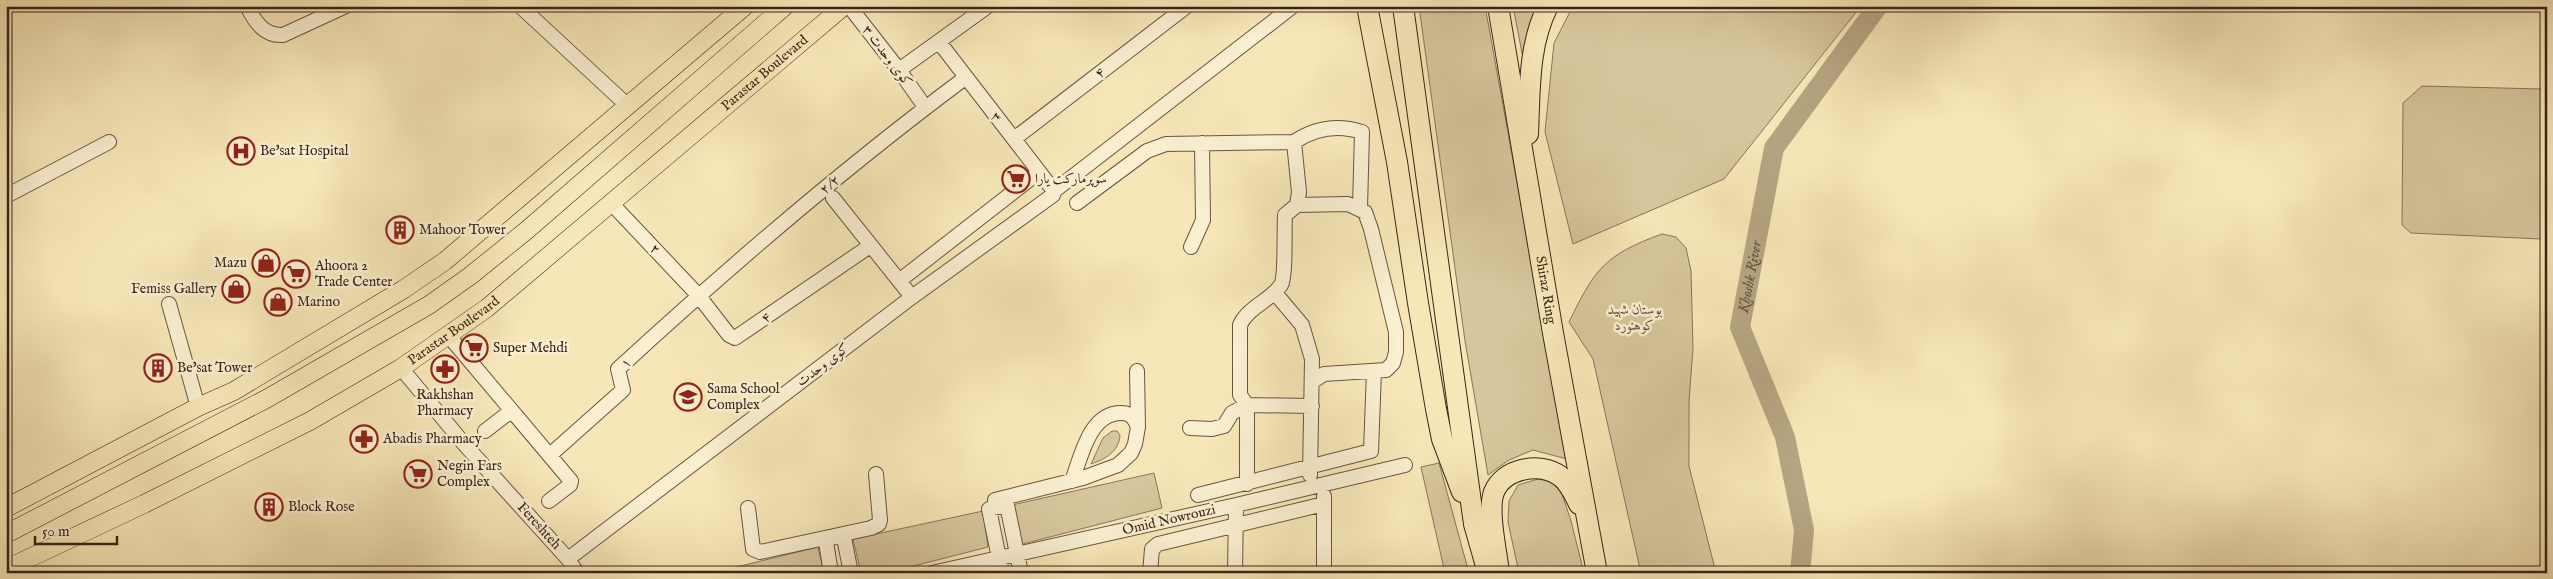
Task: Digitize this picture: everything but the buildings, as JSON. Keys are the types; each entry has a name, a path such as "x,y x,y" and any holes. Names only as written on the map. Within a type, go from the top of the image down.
{"highway":[{"path":"1366,6 1397,162 1418,303 1442,439 1474,524 1488,573"},
{"path":"1403,6 1474,524"},
{"name":"Shiraz Ring","path":"1498,6 1586,522 1597,573"},
{"path":"1526,170 1531,67 1535,41 1548,6"},
{"path":"1499,573 1492,508 1493,493 1503,476 1526,468 1559,475 1572,490 1586,522"}],"main road":[{"path":"6,508 198,406 234,391 393,296 445,261 627,105 693,53 745,6"},
{"path":"6,534 300,380 404,319 470,276 527,230 785,6"},
{"name":"Parastar Boulevard","path":"6,570 144,504 301,425 401,368 487,308 844,6"},
{"path":"690,88 693,53"},
{"path":"651,85 690,88"},
{"path":"393,296 404,319"},
{"path":"234,391 300,380"}],"street":[{"path":"246,6 265,31 272,36 283,35 346,6"},
{"path":"520,6 627,105"},
{"name":"کوی وحدت ۳","path":"849,6 925,107"},
{"path":"899,70 988,6"},
{"name":"۴","path":"1014,139 1187,6"},
{"name":"کوی وحدت","path":"568,559 912,297 1053,194 1054,191 1293,6"},
{"name":"۳","path":"939,42 1054,191"},
{"name":"۲/۲","path":"698,295 925,107 965,78"},
{"path":"1078,203 1147,151 1166,144 1294,142 1304,136 1338,126 1362,132 1360,208"},
{"path":"6,196 108,142"},
{"path":"1294,142 1299,192 1297,205"},
{"path":"1191,247 1203,220 1202,143"},
{"path":"899,281 1039,172"},
{"path":"833,198 912,297"},
{"name":"۲","path":"612,204 698,295 729,335 734,338"},
{"path":"1247,484 1248,405 1240,395 1240,325 1244,316 1274,293 1283,283 1285,215 1297,205 1348,204 1365,212 1371,229 1396,332 1396,352 1393,364 1386,370 1324,374 1313,382"},
{"name":"۴","path":"734,338 870,246"},
{"path":"1274,293 1302,325 1312,359 1310,486"},
{"name":"۱","path":"550,455 623,390 618,369 698,295"},
{"path":"170,304 198,406"},
{"path":"448,335 572,483 549,501"},
{"name":"Fereshteh","path":"401,368 465,445 568,559 577,573"},
{"path":"996,506 995,500 1072,481 1118,465 1131,454 1138,427 1137,371"},
{"path":"1198,495 1372,451 1374,371"},
{"path":"1190,428 1212,430 1224,426 1232,413 1248,405 1312,406"},
{"path":"485,431 511,411"},
{"path":"1072,481 1083,448 1094,428 1103,419 1112,414 1129,414 1135,419 1138,427"},
{"name":"Omid Nowrouzi","path":"932,573 1236,505 1404,464"},
{"path":"748,508 753,549 756,551 871,528 879,524 876,474"},
{"path":"1324,483 1324,573"},
{"path":"1150,573 1152,549 1158,544 1324,504"},
{"path":"1002,573 989,509 1007,505 1021,573"},
{"path":"1236,505 1236,573"},
{"path":"831,573 826,542 834,536 844,538 851,573"}],"green space":[{"path":"1419,6 1485,6 1567,459 1533,450 1509,460 1488,475 1465,341"},
{"path":"1513,6 1540,6 1523,58"},
{"path":"1573,6 1861,6 1724,179 1573,244 1545,132 1554,43"},
{"path":"2422,86 2541,89 2547,91 2547,232 2541,239 2411,233 2402,225 2403,103"},
{"name":"بوستان شهید کوهنورد","path":"1662,234 1676,237 1686,248 1691,271 1693,348 1689,402 1689,466 1716,573 1641,573 1593,359 1569,322 1586,289 1604,266 1627,249"},
{"path":"1112,431 1117,431 1120,435 1117,446 1106,457 1091,464 1103,438"},
{"path":"1439,463 1469,573 1445,573 1421,467"},
{"path":"1154,473 1162,508 1019,545 1012,505"},
{"path":"1538,479 1553,482 1562,494 1584,573 1519,573 1508,522 1509,501 1518,485"},
{"path":"983,511 988,547 886,573 861,573 853,539"},
{"path":"818,547 824,573 712,573"}],"waterway":[{"name":"Khoshk River","path":"1800,573 1804,530 1785,437 1740,327 1774,148 1878,6"}],"place":[{"name":"Be'sat Hospital","path":"241,151"},
{"name":"سوپرمارکت یارا","path":"1016,179"},
{"name":"Mahoor Tower","path":"400,230"},
{"name":"Mazu","path":"266,263"},
{"name":"Ahoora 2 Trade Center","path":"296,274"},
{"name":"Femiss Gallery","path":"236,289"},
{"name":"Marino","path":"278,302"},
{"name":"Super Mehdi","path":"474,348"},
{"name":"Be'sat Tower","path":"158,368"},
{"name":"Rakhshan Pharmacy","path":"445,369"},
{"name":"Sama School Complex","path":"688,397"},
{"name":"Abadis Pharmacy","path":"364,439"},
{"name":"Negin Fars Complex","path":"418,474"},
{"name":"Block Rose","path":"269,507"}]}
